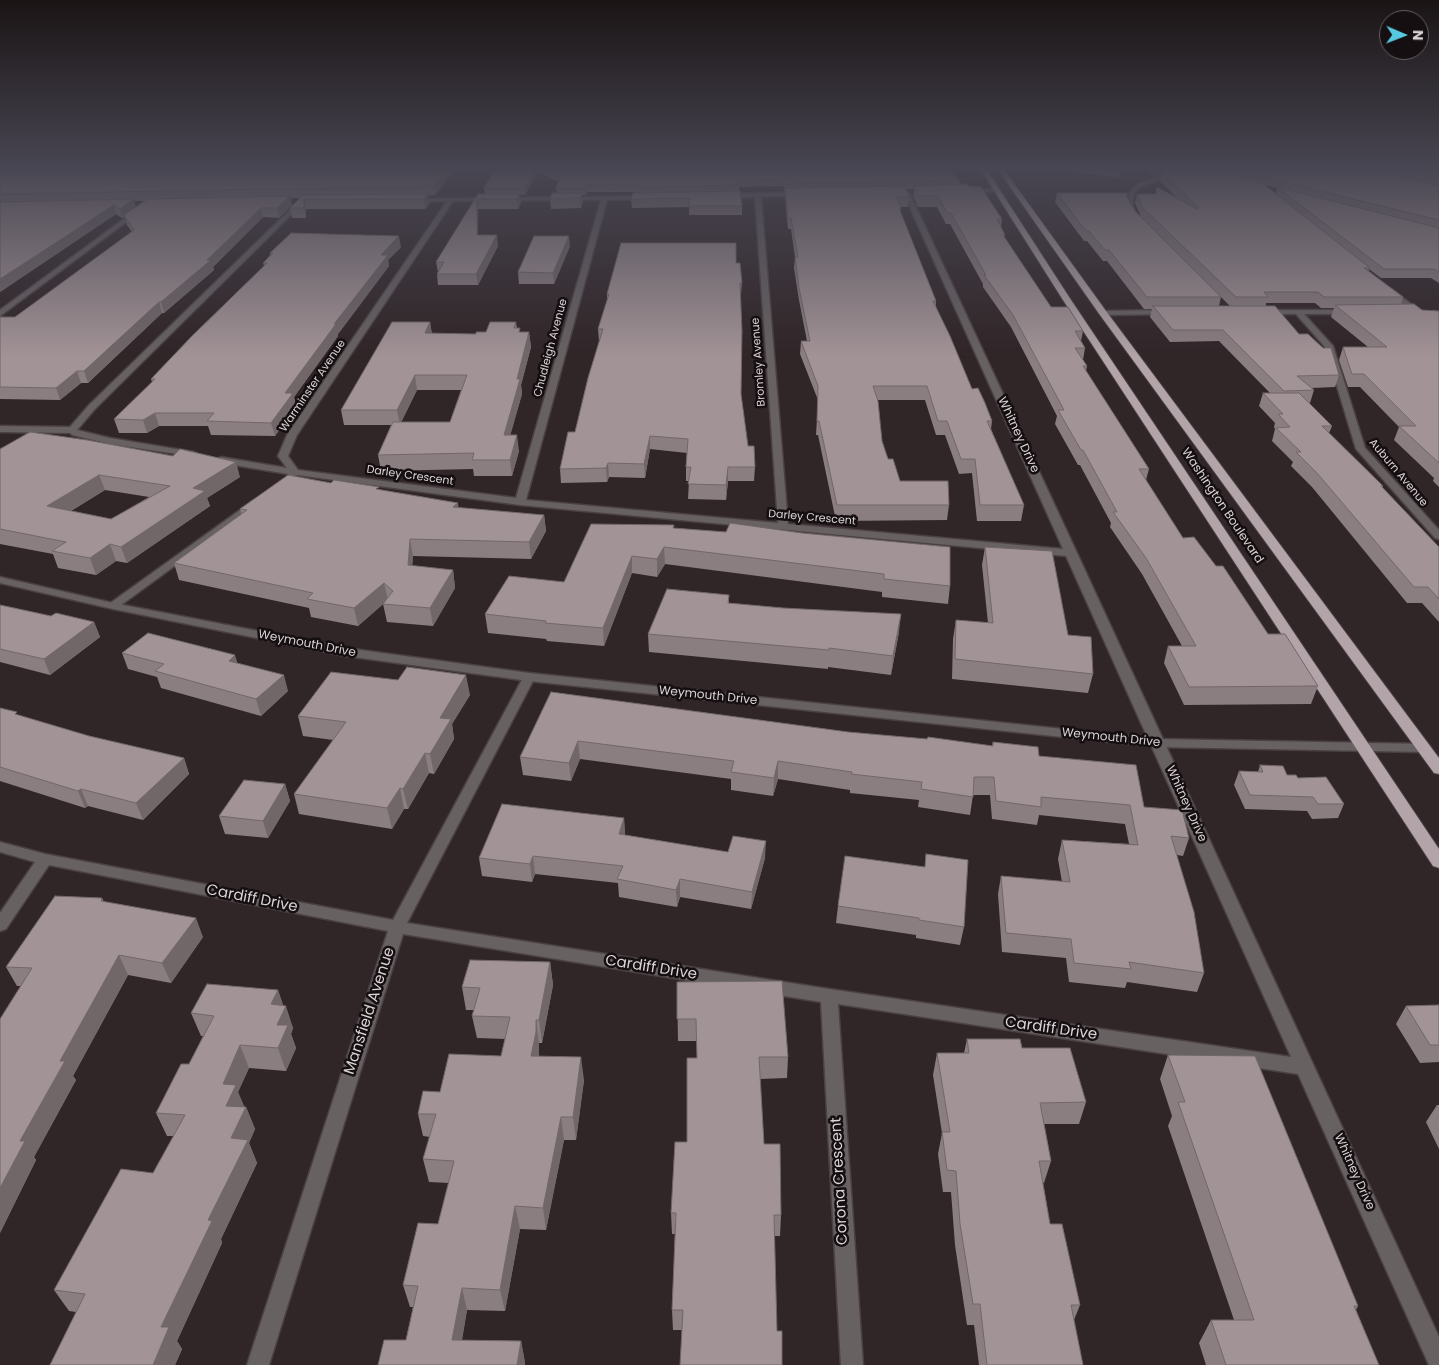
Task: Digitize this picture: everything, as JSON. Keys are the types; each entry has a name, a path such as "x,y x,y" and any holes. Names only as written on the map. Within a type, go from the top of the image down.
{"highway":[{"name":"Washington Boulevard","path":"1024,231 1067,300 1439,862"},
{"name":"Washington Boulevard","path":"1045,231 1103,313 1439,769"}],"street":[{"path":"0,314 112,231"},
{"path":"72,430 92,407 272,231"},
{"name":"Warminster Avenue","path":"292,475 283,456 292,435 431,231"},
{"name":"Chudleigh Avenue","path":"520,502 595,231"},
{"name":"Bromley Avenue","path":"761,231 783,527"},
{"name":"Whitney Drive","path":"924,231 1439,1362"},
{"path":"1386,288 1420,312 1407,312"},
{"path":"1103,313 1181,312"},
{"path":"1259,312 1358,312"},
{"name":"Auburn Avenue","path":"1299,313 1328,346 1361,449 1439,536"},
{"name":"Darley Crescent","path":"0,429 72,430 75,433 110,441 292,475 520,502 1072,553"},
{"path":"112,606 264,496"},
{"name":"Weymouth Drive","path":"0,580 112,606 346,652 529,677 1158,743 1424,748"},
{"name":"Mansfield Avenue","path":"258,1365 397,927 529,677"},
{"name":"Cardiff Drive","path":"0,847 45,859 397,927 829,996 1306,1067"},
{"path":"0,925 45,859"},
{"name":"Corona Crescent","path":"829,996 852,1365"}],"building":[{"path":"0,231 74,231 0,279"},
{"path":"133,231 237,231 207,260 211,260 159,302 84,371 77,371 56,388 0,387 0,317 15,317"},
{"path":"455,231 477,231 477,235 497,235 476,274 437,274 444,262 436,262"},
{"path":"793,231 908,231 936,301 933,301 972,389 978,388 985,403 992,421 987,421 1024,505 980,505 975,459 961,459 947,421 938,421 927,386 873,386 878,401 882,441 888,459 893,459 900,481 948,481 949,505 837,505 819,421 817,421 818,386 801,341 810,341 799,288 795,257 798,257"},
{"path":"961,231 1003,231 1005,235 1003,235 1051,307 1068,307 1083,331 1075,331 1085,348 1075,348 1087,366 1083,366 1149,469 1139,469 1183,538 1194,537 1216,566 1223,566 1268,634 1285,634 1318,686 1189,687 1168,646 1196,646 1146,558 1113,512 1117,512 1083,450 1081,450 1058,410 1064,410 1013,315 984,275 986,275"},
{"path":"1086,231 1155,231 1221,297 1147,297 1109,250 1105,250 1089,231"},
{"path":"1167,231 1323,231 1370,268 1364,268 1403,297 1324,297 1318,292 1264,292 1268,297 1236,297"},
{"path":"1334,231 1439,231 1439,272 1434,269 1384,269"},
{"path":"291,233 399,236 381,255 388,255 334,324 336,324 285,393 293,393 271,423 207,421 214,413 155,413 143,420 114,419 155,379 151,379 192,336 267,263 263,263 273,253 270,253"},
{"path":"534,236 569,236 553,273 518,272"},
{"path":"621,243 736,243 736,263 740,263 742,283 740,283 742,331 741,394 748,446 754,446 755,467 728,467 726,485 688,484 691,467 686,467 688,439 650,436 644,464 608,463 606,468 560,469 568,432 575,432 588,378 603,329 598,329 609,294 607,294"},
{"path":"1414,304 1422,310 1439,311 1439,463 1399,426 1416,426 1364,374 1352,374 1343,347 1387,347 1335,305"},
{"path":"1153,306 1275,306 1299,334 1308,334 1323,348 1331,348 1339,375 1297,376 1314,390 1284,391 1223,330 1173,330"},
{"path":"392,322 430,322 425,333 476,334 476,332 486,332 490,322 516,322 514,328 520,328 519,332 529,332 517,379 520,379 504,435 517,435 510,460 472,460 474,453 378,455 393,422 450,422 467,375 415,375 397,410 341,410"},
{"path":"1263,393 1299,393 1332,426 1322,426 1383,486 1381,486 1439,547 1439,599 1428,587 1414,587 1317,473 1296,452 1301,452 1276,428 1290,427 1278,414 1283,414"},
{"path":"30,432 87,440 173,456 180,449 236,462 193,488 205,491 121,547 110,544 90,558 52,551 66,542 0,529 0,449","holes":["99,475 170,486 111,519 47,506"]},
{"path":"288,475 331,483 334,480 379,487 376,489 458,503 453,507 544,515 529,542 410,539 408,565 453,570 430,608 383,604 393,591 384,583 354,608 307,599 313,593 174,563 247,510 240,509"},
{"path":"730,523 802,533 950,547 950,586 884,579 884,574 664,547 657,559 632,556 603,628 545,623 546,621 485,614 509,576 564,582 591,524 674,525 673,528 726,532"},
{"path":"985,547 1052,551 1068,635 1091,637 1093,674 955,659 956,620 993,623"},
{"path":"667,589 729,595 728,603 901,614 893,656 829,648 829,650 648,634"},
{"path":"0,605 51,616 56,613 94,622 44,659 0,649"},
{"path":"148,633 235,655 229,661 284,675 256,699 155,671 164,664 122,653"},
{"path":"407,667 466,675 440,718 451,719 430,754 425,753 403,789 400,788 387,808 294,794 346,722 298,716 331,672 398,680"},
{"path":"551,692 848,732 927,739 928,737 993,746 993,742 1038,747 1039,756 1136,765 1144,807 1182,810 1189,838 1171,836 1194,912 1204,973 1129,962 1131,969 1074,963 1071,939 1006,933 1001,876 1070,882 1062,840 1138,845 1130,805 1041,797 1041,807 996,801 994,777 974,777 973,797 921,789 922,782 851,774 852,772 778,761 774,778 731,772 734,761 578,741 569,763 520,757"},
{"path":"0,708 89,736 184,758 136,803 81,789 78,791 0,767"},
{"path":"1260,765 1283,766 1287,775 1296,775 1298,778 1326,777 1344,804 1318,804 1313,797 1250,795 1239,771 1263,772"},
{"path":"244,780 285,784 263,821 219,816"},
{"path":"502,804 624,818 619,834 728,852 733,836 766,841 752,892 680,879 676,890 617,879 623,866 533,856 530,864 479,858"},
{"path":"926,854 968,860 964,927 838,906 845,856 925,867"},
{"path":"55,896 102,898 101,901 196,918 162,963 119,955 60,1061 65,1061 20,1141 25,1141 0,1188 0,1019 32,968 6,967"},
{"path":"470,960 550,962 539,1020 536,1020 536,1032 531,1056 581,1057 573,1117 561,1117 543,1208 515,1206 500,1290 462,1288 452,1340 521,1341 517,1365 378,1365 384,1340 406,1340 418,1286 403,1285 418,1223 438,1224 454,1161 423,1159 436,1114 418,1114 423,1091 440,1092 449,1054 501,1056 510,1017 472,1016 480,988 462,987"},
{"path":"782,981 788,1057 759,1057 764,1144 780,1144 781,1215 774,1215 777,1331 782,1331 782,1365 680,1365 683,1310 672,1310 676,1213 671,1213 675,1142 687,1142 687,1058 697,1058 696,1019 677,1019 677,982"},
{"path":"207,984 278,990 271,1004 286,1006 277,1025 288,1025 278,1048 240,1045 223,1084 236,1085 226,1106 246,1107 231,1138 248,1140 208,1220 212,1221 161,1327 169,1327 153,1365 50,1365 85,1294 54,1290 121,1169 153,1173 185,1115 156,1113 181,1064 189,1064 214,1016 191,1013"},
{"path":"1439,1005 1439,1045 1430,1045 1406,1006"},
{"path":"967,1039 1020,1039 1022,1048 1070,1048 1086,1102 1040,1103 1051,1161 1039,1161 1050,1224 1062,1224 1080,1305 1071,1305 1083,1365 987,1365 980,1304 973,1304 960,1224 956,1171 947,1170 942,1132 950,1132 937,1053 969,1053"},
{"path":"1168,1055 1255,1056 1358,1306 1354,1306 1379,1365 1226,1365 1211,1320 1254,1320 1178,1102 1185,1102"}]}
